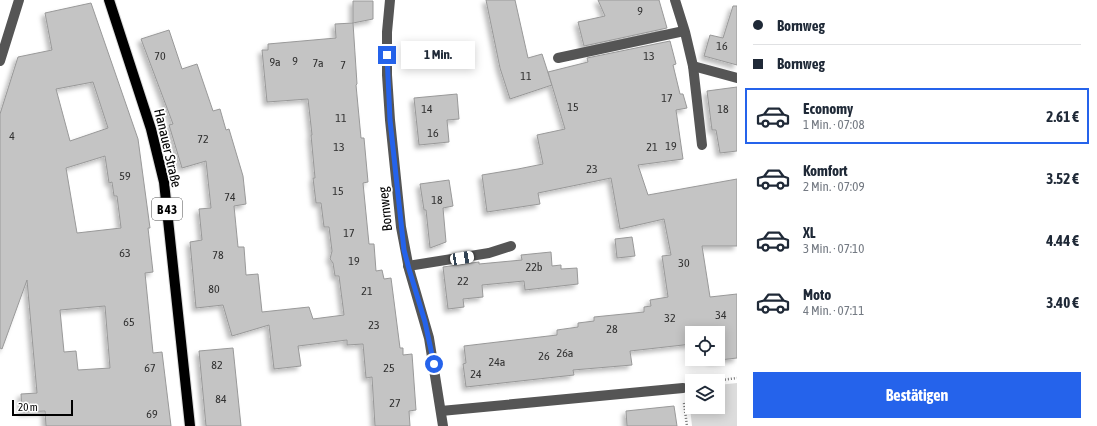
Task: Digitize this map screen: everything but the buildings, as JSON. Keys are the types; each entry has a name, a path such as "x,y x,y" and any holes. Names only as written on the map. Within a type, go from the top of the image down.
{"main road":[{"name":"Hanauer Straße","path":"109,0 151,129 164,182 190,426"}],"street":[{"path":"0,61 19,0"},
{"name":"Bornweg","path":"390,0 387,55 390,120 401,227 408,266 429,338 443,426"},
{"path":"675,0 694,66 702,145"},
{"path":"558,58 684,31"},
{"path":"694,66 737,78"},
{"path":"408,266 489,253 511,246"},
{"path":"441,411 683,388"}],"path":[{"path":"725,380 737,378"},
{"path":"683,388 687,426"}],"shaded area":[{"path":"737,383 737,426 692,426 691,414 725,414 725,384"}],"route":[{"path":"387,55 390,120 404,250 425,322 434,364"}]}
